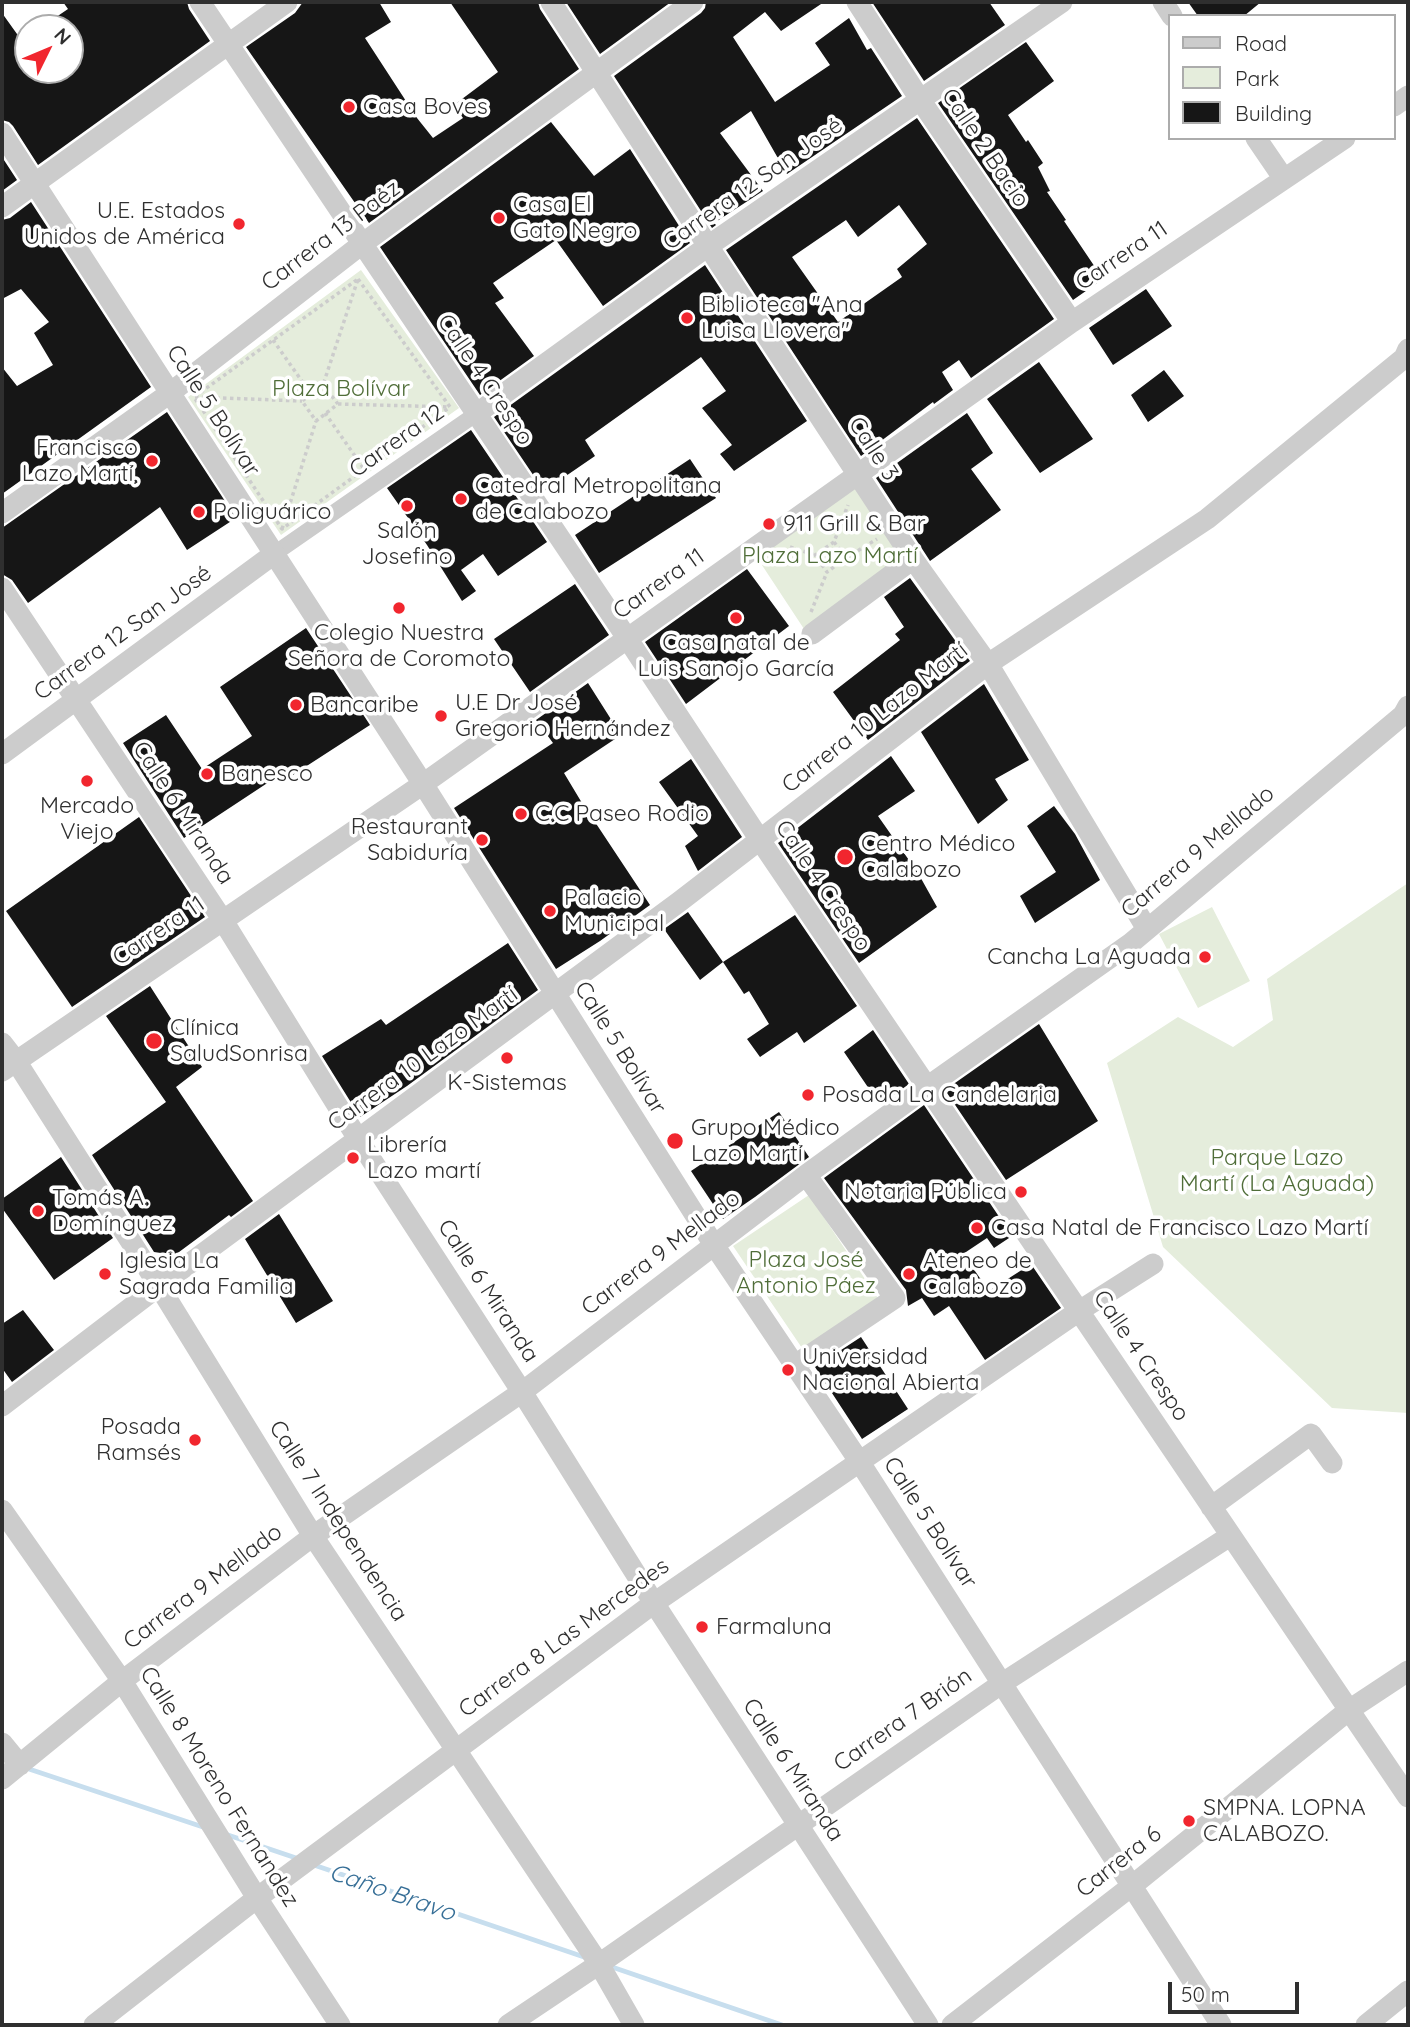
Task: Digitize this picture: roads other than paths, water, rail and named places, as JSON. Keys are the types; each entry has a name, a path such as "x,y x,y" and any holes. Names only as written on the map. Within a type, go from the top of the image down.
{"street":[{"name":"Calle 4 Crespo","path":"200,2 362,244 468,411 627,638 760,840 1408,1797"},
{"path":"2,207 287,2"},
{"name":"Calle 3","path":"551,2 913,559 988,664 1147,929"},
{"name":"Carrera 13 Paéz","path":"2,513 184,396 362,244 693,2"},
{"name":"Calle 2 Bacio","path":"857,2 921,101 1072,321"},
{"name":"Carrera 12 San José","path":"468,411 1062,2"},
{"name":"Calle 5 Bolívar","path":"2,133 184,396 423,784 714,1245 859,1461 1221,2025"},
{"path":"1257,140 1284,179"},
{"name":"Carrera 11","path":"9,1066 423,784 1072,321 1342,140"},
{"name":"Carrera 10 Lazo Martí","path":"2,1406 159,1286 760,840 988,664 1207,519 1407,357"},
{"name":"Carrera 12","path":"277,545 468,411"},
{"name":"Carrera 12 San José","path":"2,754 77,700 277,545"},
{"path":"810,626 913,559"},
{"name":"Calle 6 Miranda","path":"2,588 222,919 358,1139 522,1392 654,1603 928,2025"},
{"name":"Carrera 9 Mellado","path":"2,1779 122,1681 313,1536 522,1392 806,1175 1131,943 1403,715 1408,706"},
{"name":"Calle 7 Independencia","path":"2,1043 9,1066 159,1286 313,1536 599,1965 634,2025"},
{"path":"795,1365 895,1298 806,1175"},
{"name":"Carrera 8 Las Mercedes","path":"94,2025 257,1898 654,1603 1079,1311 1153,1264"},
{"path":"1211,1507 1311,1434 1332,1464"},
{"name":"Calle 8 Moreno Fernandez","path":"2,1510 122,1681 257,1898 340,2025"},
{"name":"Carrera 7 Brión","path":"508,2025 599,1965 1001,1684 1230,1536"},
{"name":"Carrera 6","path":"951,2025 1133,1885 1349,1710 1408,1671"},
{"path":"2,1743 20,1765"},
{"path":"1366,2025 1408,1991"}],"waterway":[{"name":"Caño Bravo","path":"26,1768 206,1828"},
{"name":"Caño Bravo","path":"225,1834 299,1859"},
{"name":"Caño Bravo","path":"311,1864 587,1958"},
{"name":"Caño Bravo","path":"609,1966 782,2025"}],"place":[{"name":"Casa Boves","path":"349,107"},
{"name":"Casa El Gato Negro","path":"499,218"},
{"name":"U.E. Estados Unidos de América","path":"239,224"},
{"name":"Biblioteca \"Ana Luisa Llovera\"","path":"687,318"},
{"name":"Francisco Lazo Martí,","path":"152,461"},
{"name":"Catedral Metropolitana de Calabozo","path":"461,499"},
{"name":"Salón Josefino","path":"407,506"},
{"name":"Poliguárico","path":"199,512"},
{"name":"911 Grill & Bar","path":"769,524"},
{"name":"Colegio Nuestra Señora de Coromoto","path":"399,608"},
{"name":"Casa natal de Luis Sanojo García","path":"736,618"},
{"name":"Bancaribe","path":"296,705"},
{"name":"U.E Dr José Gregorio Hernández","path":"441,716"},
{"name":"Banesco","path":"207,774"},
{"name":"Mercado Viejo","path":"87,781"},
{"name":"C.C Paseo Rodio","path":"521,814"},
{"name":"Restaurant Sabiduría","path":"482,840"},
{"name":"Centro Médico Calabozo","path":"845,857"},
{"name":"Palacio Municipal","path":"550,911"},
{"name":"Cancha La Aguada","path":"1205,957"},
{"name":"Clínica SaludSonrisa","path":"154,1041"},
{"name":"K-Sistemas","path":"507,1058"},
{"name":"Posada La Candelaria","path":"808,1095"},
{"name":"Grupo Médico Lazo Martí","path":"675,1141"},
{"name":"Librería Lazo martí","path":"353,1158"},
{"name":"Notaria Pública","path":"1021,1192"},
{"name":"Tomás A. Domínguez","path":"38,1211"},
{"name":"Casa Natal de Francisco Lazo Martí","path":"977,1228"},
{"name":"Iglesia La Sagrada Familia","path":"105,1274"},
{"name":"Ateneo de Calabozo","path":"909,1274"},
{"name":"Universidad Nacional Abierta","path":"788,1370"},
{"name":"Posada Ramsés","path":"195,1440"},
{"name":"Farmaluna","path":"702,1627"},
{"name":"SMPNA. LOPNA CALABOZO.","path":"1189,1821"}],"park label":[{"name":"Plaza Bolívar","path":"341,389"},
{"name":"Plaza Lazo Martí","path":"830,556"},
{"name":"Parque Lazo Martí (La Aguada)","path":"1277,1171"},
{"name":"Plaza José Antonio Páez","path":"806,1273"}]}
